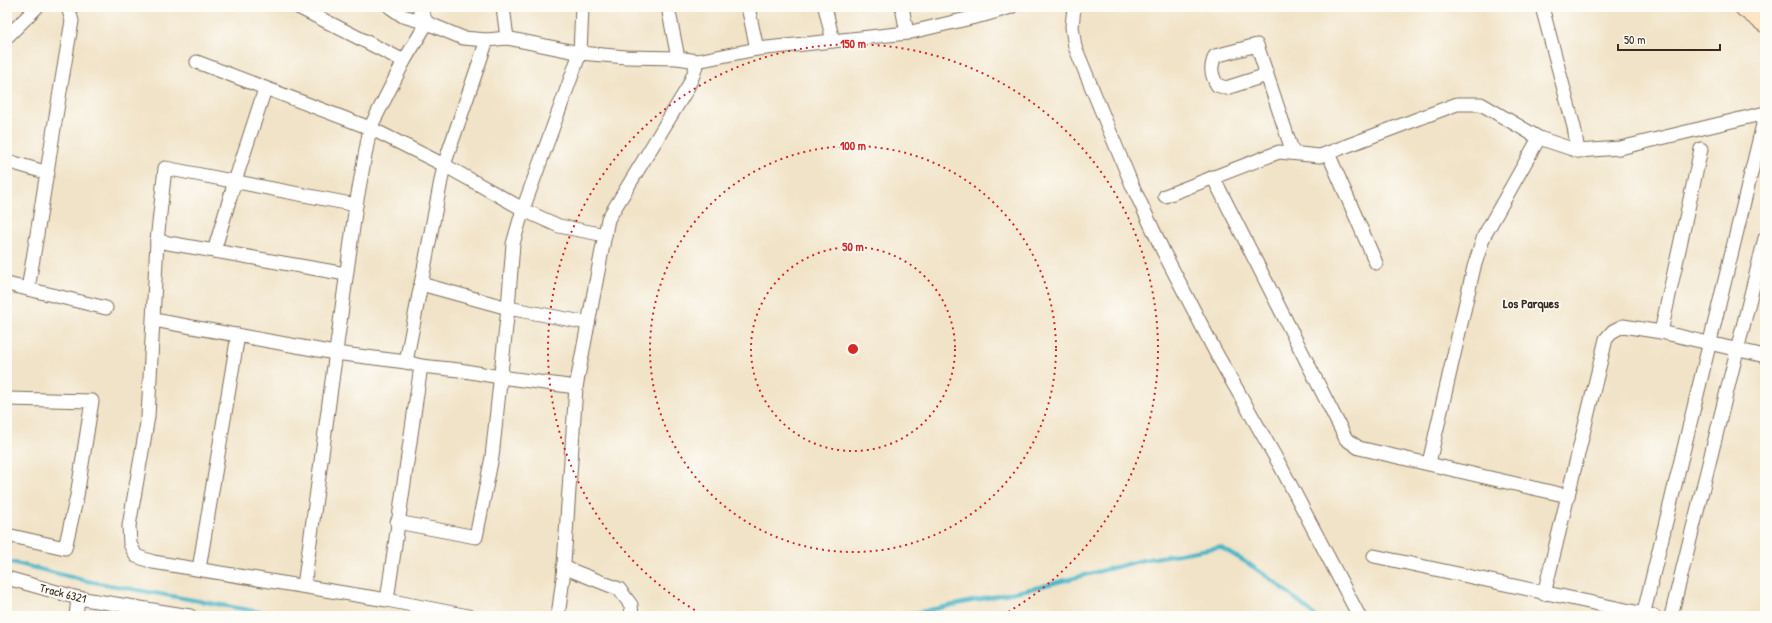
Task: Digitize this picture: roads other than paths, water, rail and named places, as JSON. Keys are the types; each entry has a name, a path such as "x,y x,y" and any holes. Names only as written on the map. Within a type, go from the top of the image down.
{"street":[{"path":"7,37 37,7"},
{"path":"28,289 72,21 68,7"},
{"path":"298,7 404,60"},
{"path":"390,7 403,16 427,23 463,38 487,40 506,38 580,53 626,57 697,60 756,49 907,33 983,11 1011,7"},
{"path":"419,7 427,23"},
{"path":"503,7 506,38"},
{"path":"397,522 476,537 492,457 508,308 513,244 523,209 580,53 582,7"},
{"path":"668,7 678,58"},
{"path":"748,7 756,49"},
{"path":"825,7 833,41"},
{"path":"902,7 907,33"},
{"path":"1074,7 1072,26 1075,47 1132,185 1164,253 1206,333 1281,467 1359,616"},
{"path":"1542,7 1574,127 1578,151"},
{"path":"1744,7 1765,23"},
{"path":"304,586 346,274 356,205 370,128 404,60 427,23"},
{"path":"406,362 444,165 487,40"},
{"path":"558,616 576,387 608,219 687,89 694,73 697,60"},
{"path":"197,62 370,128 444,165 523,209 559,226 605,235"},
{"path":"1267,75 1293,154"},
{"path":"214,251 265,89"},
{"path":"1165,196 1279,152 1320,156 1457,104 1481,104 1539,138 1578,151 1620,148 1765,114 1709,344 1647,615 1544,594 1374,556"},
{"path":"1429,464 1474,267 1484,236 1539,138"},
{"path":"1660,332 1701,148"},
{"path":"1328,153 1376,263"},
{"path":"7,161 48,173"},
{"path":"356,205 165,168 158,241 148,417 129,526 130,544 136,556 153,562 387,600 468,616"},
{"path":"1213,177 1346,439 1359,448 1568,496"},
{"path":"1671,616 1765,238"},
{"path":"158,241 346,274"},
{"path":"7,284 106,308"},
{"path":"421,284 508,308 588,323"},
{"path":"154,320 335,353 576,387"},
{"path":"1544,594 1606,339 1613,331 1623,326 1660,332 1765,356"},
{"path":"199,569 238,335"},
{"path":"387,600 397,522 421,366"},
{"path":"7,399 92,402 77,496 65,548 7,535"},
{"path":"563,567 619,589 632,605 632,616"},
{"name":"Track 6321","path":"7,578 78,598 190,616"},
{"path":"76,616 78,598"}],"waterway":[{"path":"901,616 1039,587 1143,560 1220,547 1249,564 1279,585 1315,616"},
{"path":"7,561 87,581 283,616"}],"district":[{"name":"Los Parques","path":"1531,303"}]}
